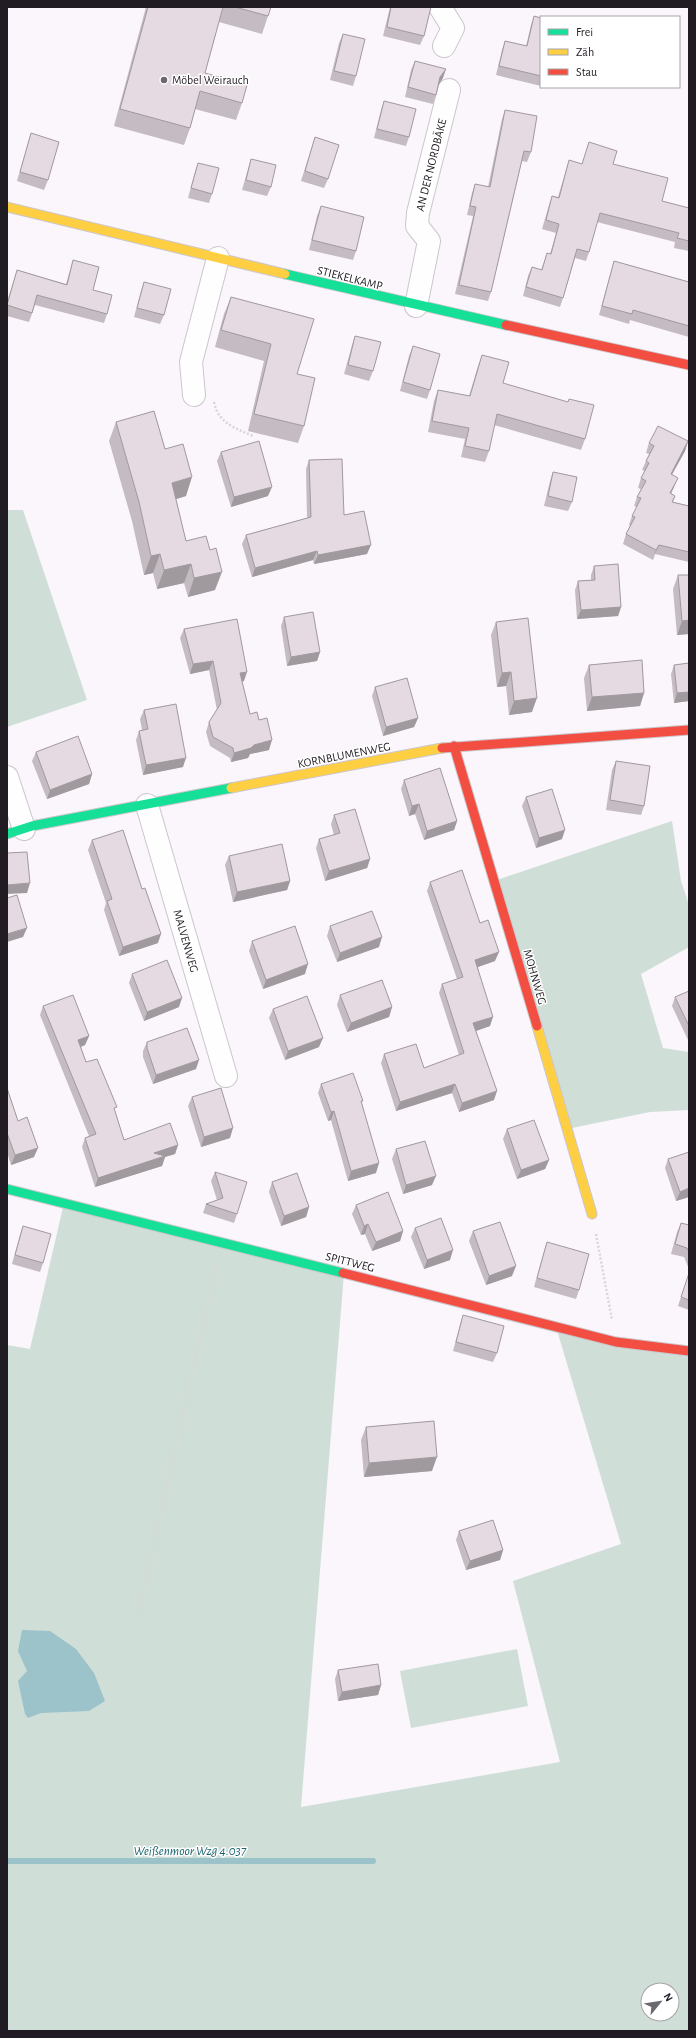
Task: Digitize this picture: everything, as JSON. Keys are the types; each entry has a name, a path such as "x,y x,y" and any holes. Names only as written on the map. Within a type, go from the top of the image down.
{"street":[{"path":"440,7 452,28 444,46"},
{"name":"AN DER NORDBÄKE","path":"416,306 430,242 417,226 418,213 449,90"},
{"name":"STIEKELKAMP","path":"7,207 416,306 689,365"},
{"path":"204,397 191,362 218,258"},
{"name":"KORNBLUMENWEG","path":"16,831 454,746 689,730"},
{"name":"MOHNWEG","path":"454,746 592,1214"},
{"path":"7,777 16,831"},
{"name":"MALVENWEG","path":"147,805 226,1076"},
{"name":"SPITTWEG","path":"7,1189 616,1342 689,1351"}],"path":[{"path":"204,397 214,403 218,416 228,424 253,436"},
{"path":"592,1214 616,1342"},
{"path":"137,1618 221,1242"}],"shaded area":[{"path":"7,510 23,510 87,700 7,727"},
{"path":"672,821 681,881 689,905 689,947 641,974 663,1048 689,1052 689,1110 650,1112 567,1129 494,881"},
{"path":"64,1203 344,1273 301,1807 560,1762 513,1581 621,1544 556,1327 689,1351 689,2031 7,2031 7,1345 30,1349"},
{"path":"517,1649 528,1706 411,1728 400,1671"}],"water":[{"path":"22,1630 50,1631 76,1649 94,1673 105,1701 89,1711 41,1713 28,1718 25,1714 18,1681 27,1671 18,1651"}],"building":[{"name":"Möbel Weirauch","path":"148,7 223,7 205,73 247,85 242,103 200,91 190,128 120,109"},
{"path":"235,7 271,7 268,16"},
{"path":"391,7 431,7 424,36 387,27"},
{"path":"534,16 540,18 540,76 499,66 505,41 527,46"},
{"path":"343,34 365,39 356,76 334,71"},
{"path":"415,61 446,69 440,77 436,95 408,87"},
{"path":"384,101 416,109 409,137 377,129"},
{"path":"505,110 537,116 531,152 524,151 491,292 459,285 476,207 470,206 475,184 490,187"},
{"path":"31,133 59,142 48,180 20,172"},
{"path":"315,137 339,145 328,179 305,171"},
{"path":"589,142 617,151 613,164 668,178 662,201 689,208 689,241 677,238 679,233 600,213 589,252 577,249 563,298 526,287 532,267 542,270 547,253 551,254 559,224 546,220 552,196 559,198 569,160 582,164"},
{"path":"251,159 276,165 271,187 246,180"},
{"path":"198,163 219,168 212,194 191,188"},
{"path":"321,206 364,217 356,251 312,240"},
{"path":"73,260 99,267 93,290 112,295 107,314 37,295 32,313 7,305 17,270 67,285"},
{"path":"614,261 689,282 689,326 633,310 632,314 602,306"},
{"path":"144,282 171,289 164,315 137,308"},
{"path":"231,297 314,319 297,374 315,378 304,426 254,414 271,344 221,330"},
{"path":"355,336 381,342 373,371 348,365"},
{"path":"413,346 440,354 430,390 403,382"},
{"path":"482,355 509,362 503,383 568,402 569,399 594,405 585,439 497,414 489,451 465,446 469,428 432,421 438,390 470,396"},
{"path":"154,411 165,449 183,444 192,477 172,483 186,541 206,536 210,550 216,548 222,572 194,578 191,564 164,570 160,554 151,556 139,502 116,422"},
{"path":"658,426 688,441 671,474 678,478 670,493 675,496 672,502 689,506 689,552 659,545 656,550 626,534 635,517 632,516 641,498 637,497 646,481 641,478 649,463 646,461 654,446 649,443"},
{"path":"259,441 272,487 234,497 221,452"},
{"path":"342,459 344,515 364,511 371,545 318,555 317,551 255,568 246,535 311,517 309,460"},
{"path":"553,472 577,477 572,502 548,496"},
{"path":"618,564 621,607 581,610 578,581 595,580 594,566"},
{"path":"678,575 689,575 689,620 682,621"},
{"path":"313,612 320,652 291,657 284,617"},
{"path":"528,618 537,698 514,701 511,672 502,673 496,622"},
{"path":"237,619 247,672 240,673 250,714 257,712 259,720 267,718 272,740 234,753 233,748 213,737 209,722 221,703 213,661 193,664 184,629"},
{"path":"642,660 644,693 592,697 589,665"},
{"path":"689,663 689,692 677,693 674,665"},
{"path":"407,678 418,718 386,727 375,687"},
{"path":"176,704 186,758 146,765 139,731 148,729 144,710"},
{"path":"78,736 92,774 50,790 36,752"},
{"path":"616,761 650,766 644,806 610,800"},
{"path":"440,768 457,821 427,831 419,804 412,806 404,780"},
{"path":"552,789 565,830 539,838 526,797"},
{"path":"355,809 370,859 329,871 319,839 340,833 334,815"},
{"path":"123,830 142,889 145,888 161,934 123,947 107,901 112,899 92,840"},
{"path":"282,844 290,881 237,892 229,856"},
{"path":"27,852 30,883 7,885 7,853"},
{"path":"462,870 480,923 488,920 499,952 475,960 493,1017 473,1023 497,1091 462,1103 455,1084 400,1102 384,1054 416,1044 424,1068 464,1053 442,984 463,977 430,882"},
{"path":"17,895 27,928 7,934 7,898"},
{"path":"372,911 382,937 340,953 330,926"},
{"path":"295,926 308,964 266,980 252,941"},
{"path":"167,960 182,998 147,1012 132,974"},
{"path":"382,980 392,1007 351,1023 340,995"},
{"path":"689,991 689,1026 675,997"},
{"path":"73,995 89,1036 78,1040 86,1062 97,1059 117,1107 114,1108 124,1140 170,1123 178,1145 154,1153 165,1156 98,1178 85,1138 96,1134 43,1006"},
{"path":"307,996 323,1038 288,1051 273,1009"},
{"path":"187,1028 199,1060 156,1075 147,1048 147,1042"},
{"path":"353,1073 363,1101 361,1101 379,1163 351,1171 334,1111 331,1112 321,1084"},
{"path":"7,1088 18,1121 27,1117 38,1148 15,1155 7,1133"},
{"path":"221,1088 233,1128 204,1137 192,1097"},
{"path":"534,1120 549,1160 521,1170 507,1129"},
{"path":"425,1141 436,1176 406,1185 396,1149"},
{"path":"689,1152 689,1188 680,1192 668,1159"},
{"path":"215,1172 247,1182 237,1214 206,1204 223,1198"},
{"path":"297,1173 309,1207 284,1216 272,1182"},
{"path":"388,1192 403,1231 376,1242 368,1224 364,1226 356,1205"},
{"path":"441,1218 453,1250 427,1260 415,1228"},
{"path":"500,1222 516,1266 489,1276 473,1231"},
{"path":"681,1223 689,1225 689,1252 687,1248 675,1244"},
{"path":"23,1226 51,1234 43,1263 15,1255"},
{"path":"547,1242 589,1254 579,1290 537,1278"},
{"path":"689,1273 689,1300 681,1297"},
{"path":"463,1315 504,1326 497,1353 456,1342"},
{"path":"434,1421 437,1457 369,1463 366,1427"},
{"path":"493,1520 503,1550 470,1561 459,1531"},
{"path":"378,1664 381,1685 342,1692 338,1670"}],"waterway":[{"name":"Weißenmoor Wzg 4.037","path":"7,1861 373,1861"}],"traffic: fast":[{"path":"285,274 506,325"},
{"path":"7,834 32,826 231,788"},
{"path":"7,1189 343,1273"}],"traffic: slow":[{"path":"7,207 285,274"},
{"path":"231,788 442,748"},
{"path":"537,1026 592,1214"}],"traffic: jam":[{"path":"506,325 689,365"},
{"path":"442,748 689,730"},
{"path":"454,746 537,1026"},
{"path":"343,1273 616,1342 689,1351"}],"place":[{"name":"Möbel Weirauch","path":"164,80"}]}
